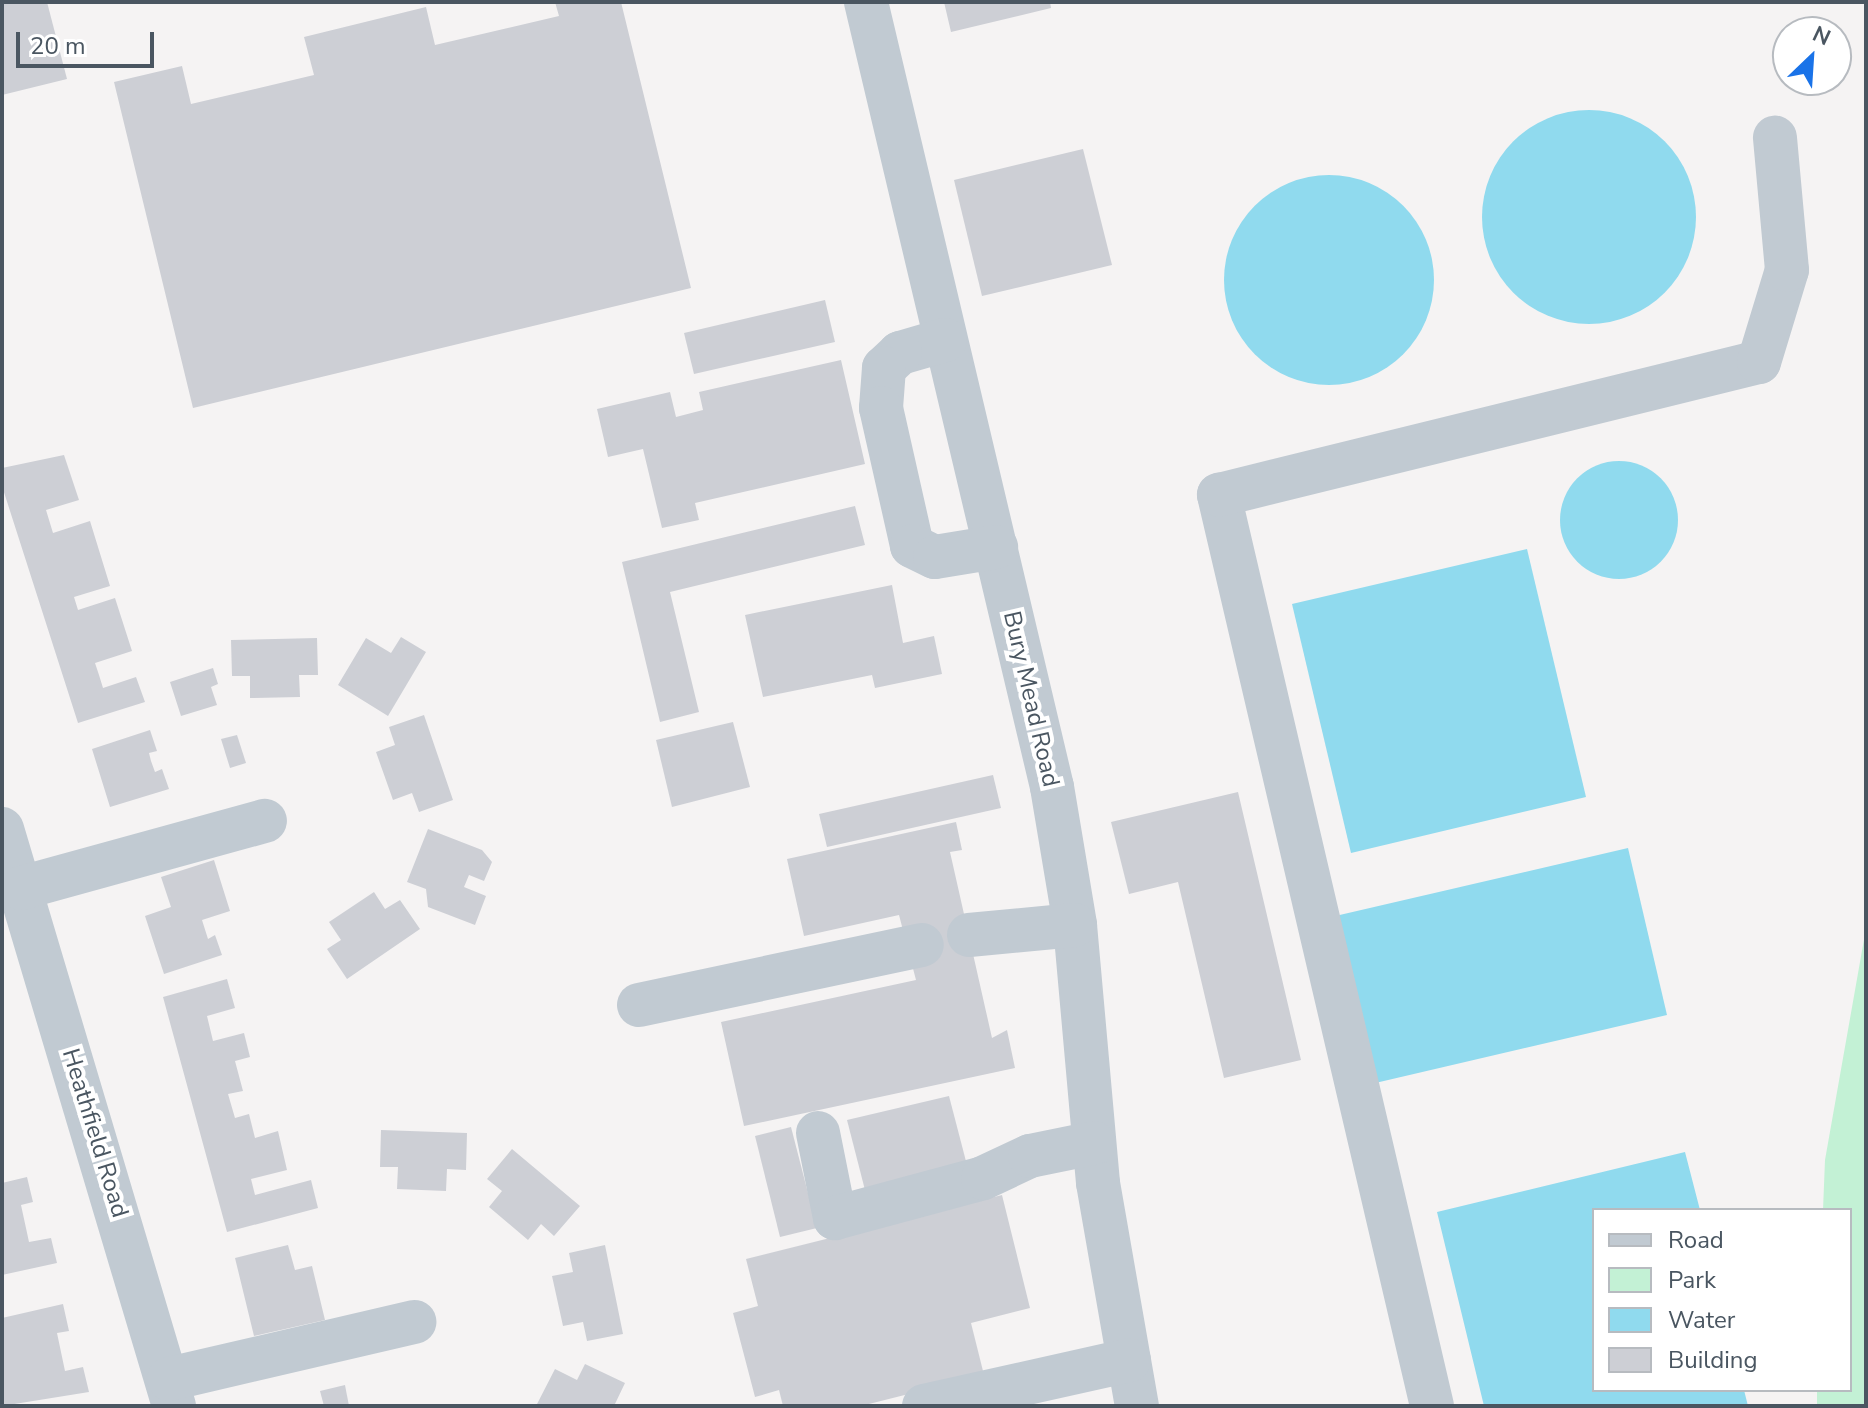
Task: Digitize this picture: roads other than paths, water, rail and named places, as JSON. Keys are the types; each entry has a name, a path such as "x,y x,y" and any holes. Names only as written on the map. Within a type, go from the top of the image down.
{"street":[{"name":"Bury Mead Road","path":"866,2 1052,787 1075,925 1094,1143 1137,1406"},
{"path":"1432,1406 1219,495 1759,362 1787,270 1775,138"},
{"path":"945,340 900,353 884,368 881,408 912,546 935,557 996,547"},
{"path":"21,888 265,821"},
{"name":"Heathfield Road","path":"2,829 171,1392 414,1322"},
{"path":"969,935 1075,925"},
{"path":"639,1005 922,945"},
{"path":"818,1133 835,1218 983,1178 1030,1156 1094,1143"},
{"path":"924,1406 1129,1360"}],"water":[{"path":"1589,110 1630,118 1665,141 1688,176 1696,217 1688,258 1665,293 1630,316 1589,324 1548,316 1513,293 1490,258 1482,217 1490,176 1513,141 1548,118"},
{"path":"1329,175 1369,183 1403,206 1426,240 1434,280 1426,320 1403,354 1369,377 1329,385 1289,377 1255,354 1232,320 1224,280 1232,240 1255,206 1289,183"},
{"path":"1619,461 1642,466 1661,478 1673,497 1678,520 1673,543 1661,562 1642,574 1619,579 1596,574 1577,562 1565,543 1560,520 1565,497 1577,478 1596,466"},
{"path":"1527,549 1586,797 1351,853 1292,604"},
{"path":"1628,848 1667,1015 1371,1084 1331,917"},
{"path":"1685,1152 1699,1208 1592,1208 1592,1392 1744,1392 1748,1406 1484,1406 1437,1212"}]}
